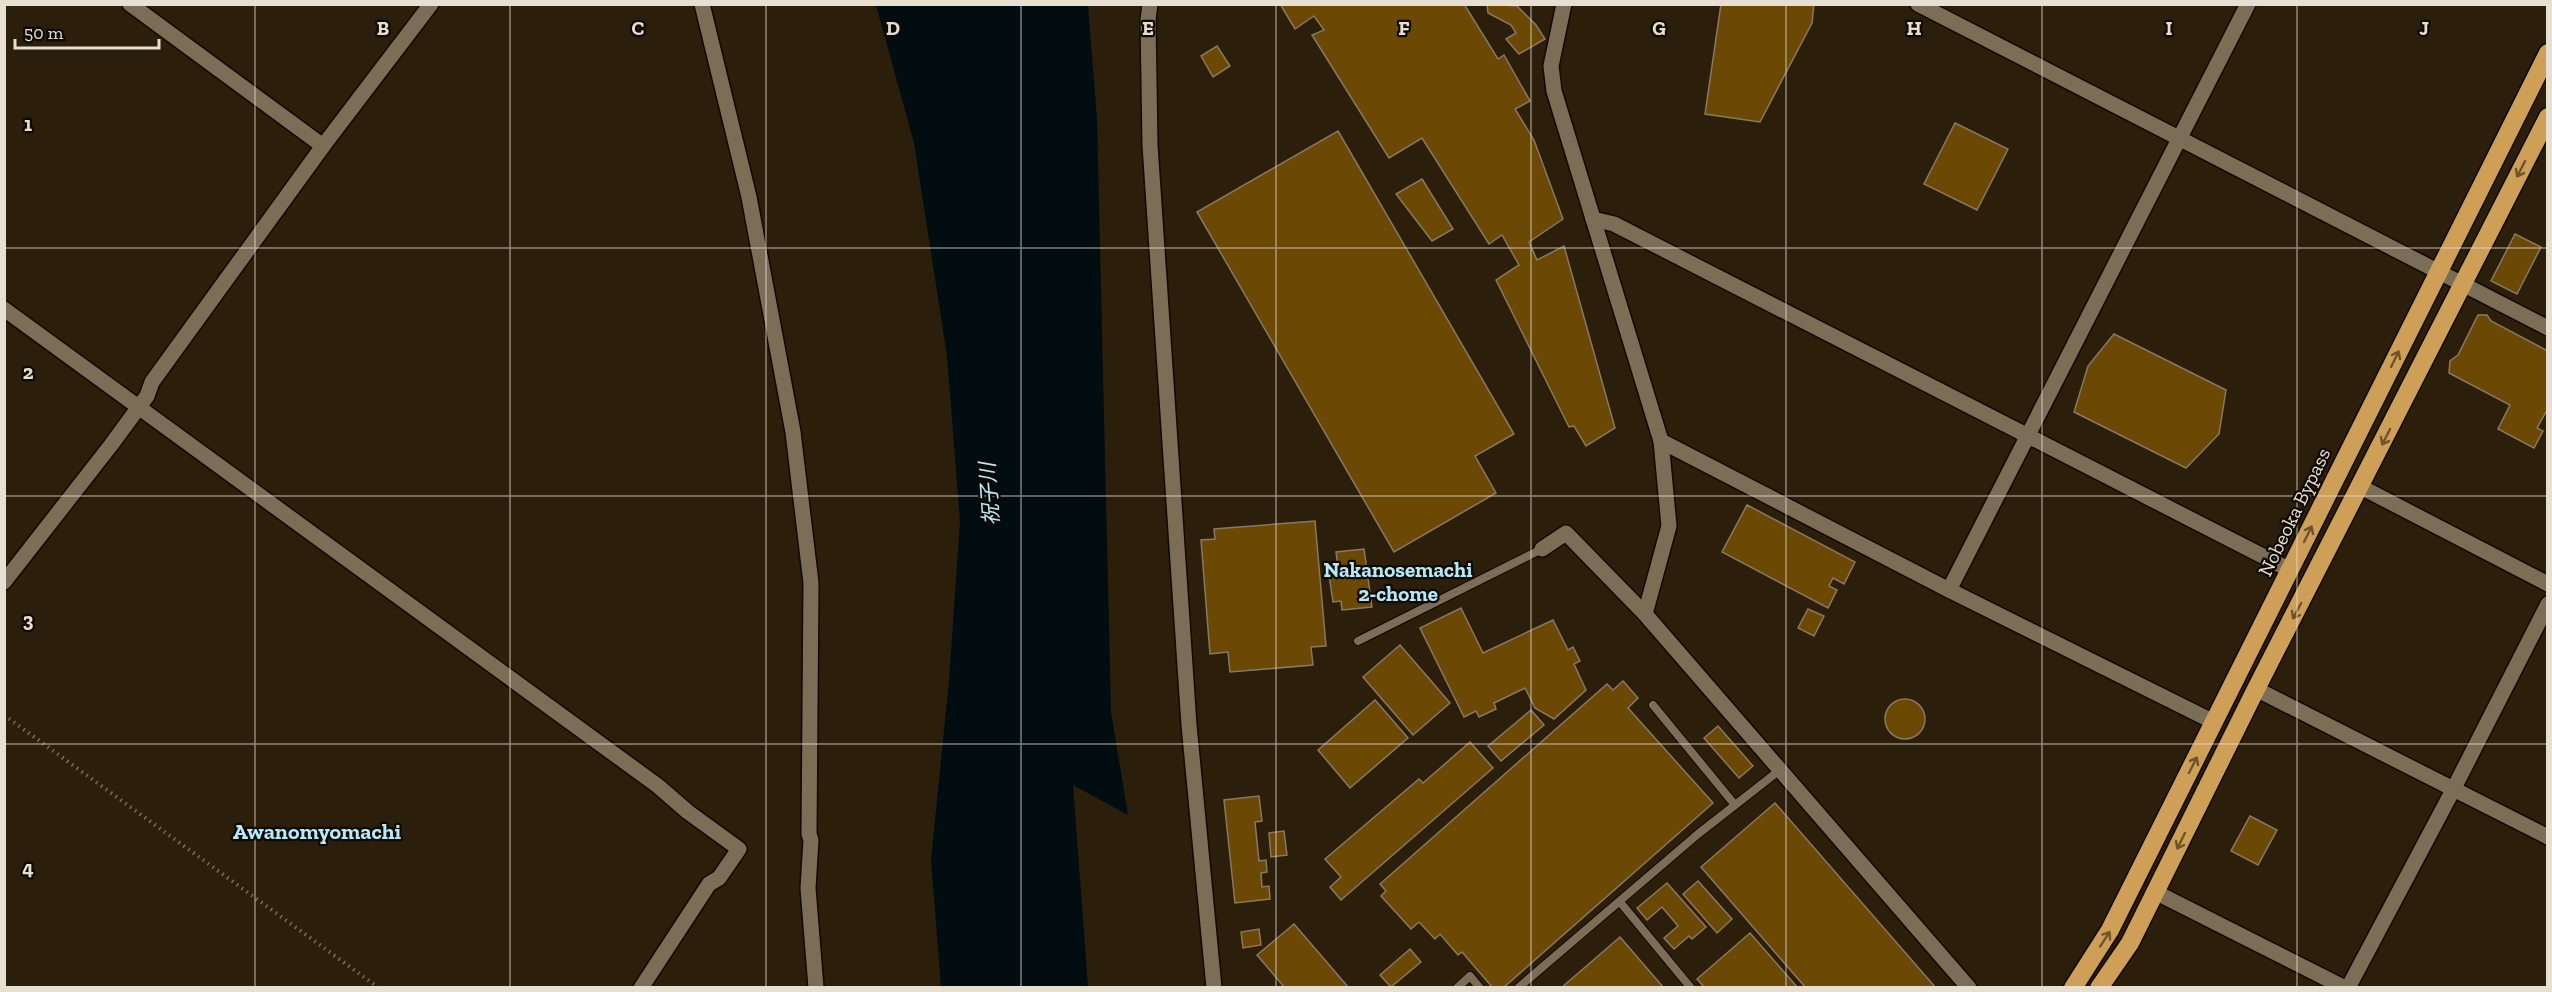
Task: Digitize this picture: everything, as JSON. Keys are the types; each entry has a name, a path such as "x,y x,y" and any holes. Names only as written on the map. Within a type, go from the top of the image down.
{"highway":[{"name":"Nobeoka Bypass","path":"2073,987 2110,930 2547,53"},
{"path":"2099,987 2130,943 2256,689 2361,487 2547,117"}],"street":[{"path":"130,4 323,146"},
{"path":"4,582 147,396 152,382 323,146 431,4"},
{"path":"702,4 749,197 793,432 811,583 809,834 811,840 808,856 808,888 816,987"},
{"path":"1150,4 1148,20 1150,145 1189,725 1214,987"},
{"path":"1564,4 1551,66 1554,91 1661,441 1670,526 1645,614"},
{"path":"1918,4 2547,328"},
{"path":"1949,590 2248,4"},
{"path":"1593,219 1614,224 2290,570"},
{"path":"4,309 739,849 719,878 709,884 641,987"},
{"path":"1661,441 1949,590 2214,722"},
{"path":"2361,487 2547,584"},
{"path":"1542,549 1566,533 1645,614 1969,987"},
{"path":"2155,892 2347,987 2453,790 2547,604"},
{"path":"2256,689 2547,837"}],"lane":[{"path":"1358,641 1542,549"},
{"path":"1653,705 1735,805"},
{"path":"1518,987 1780,770"},
{"path":"1620,902 1691,987"},
{"path":"1457,987 1470,976 1480,987"}],"path":[{"path":"4,715 378,987"}],"water":[{"name":"祝子川","path":"876,5 1088,5 1097,119 1111,712 1128,815 1073,785 1088,987 941,987 931,860 949,681 960,521 947,356 914,143"}],"building":[{"path":"1280,4 1464,4 1498,59 1504,55 1530,101 1515,109 1534,140 1563,219 1529,242 1537,260 1564,246 1615,428 1586,446 1574,426 1569,427 1496,280 1519,265 1502,235 1489,244 1422,138 1389,158 1312,35 1324,30 1314,16 1295,29"},
{"path":"1487,4 1517,6 1536,25 1545,39 1519,54 1506,39 1516,33 1511,25 1488,13"},
{"path":"1721,4 1814,4 1812,23 1760,122 1705,114"},
{"path":"1217,46 1230,66 1213,77 1201,56"},
{"path":"1955,123 2008,149 1977,210 1924,184"},
{"path":"1338,131 1514,434 1475,456 1496,493 1394,552 1197,212"},
{"path":"1422,179 1453,229 1432,241 1396,194"},
{"path":"2515,234 2541,247 2517,294 2491,281"},
{"path":"2478,315 2487,315 2491,321 2548,351 2548,413 2546,412 2537,428 2543,431 2534,448 2498,429 2510,405 2449,373 2450,361 2458,355"},
{"path":"2114,334 2226,390 2219,434 2186,468 2074,412 2088,366"},
{"path":"1747,505 1855,562 1844,584 1833,578 1829,586 1837,590 1828,608 1722,552"},
{"path":"1315,521 1326,646 1311,647 1313,665 1230,672 1228,652 1210,654 1201,540 1215,539 1214,529"},
{"path":"1364,549 1372,607 1342,610 1341,601 1333,602 1328,568 1338,567 1336,552"},
{"path":"1461,608 1483,653 1553,620 1568,650 1573,647 1580,661 1574,664 1586,690 1554,719 1535,708 1525,688 1494,703 1496,709 1479,717 1476,711 1464,717 1420,628"},
{"path":"1808,609 1824,616 1814,636 1798,628"},
{"path":"1400,645 1450,703 1413,735 1363,677"},
{"path":"1623,681 1638,698 1628,708 1713,803 1503,988 1493,988 1462,952 1458,955 1440,934 1435,939 1419,922 1411,929 1381,896 1386,891 1380,884 1607,684 1613,690"},
{"path":"1905,699 1913,700 1919,705 1924,711 1924,727 1919,733 1913,738 1905,739 1897,738 1891,733 1886,727 1885,719 1886,711 1891,705 1897,700"},
{"path":"1375,700 1408,738 1350,788 1318,750"},
{"path":"1531,710 1544,725 1501,761 1488,746"},
{"path":"1718,726 1753,766 1739,778 1704,738"},
{"path":"1470,742 1493,768 1341,900 1330,887 1341,877 1325,859 1419,779 1423,783"},
{"path":"1259,796 1262,821 1255,822 1259,861 1266,860 1267,872 1261,873 1262,887 1269,886 1270,899 1235,903 1224,800"},
{"path":"1775,803 1936,988 1806,988 1701,867"},
{"path":"2250,816 2277,830 2258,865 2231,851"},
{"path":"1284,831 1287,855 1271,857 1269,833"},
{"path":"1698,881 1732,919 1717,933 1683,894"},
{"path":"1667,883 1706,927 1692,939 1689,936 1674,949 1664,938 1678,926 1662,907 1647,920 1637,908"},
{"path":"1294,924 1349,988 1285,988 1257,955"},
{"path":"1259,929 1261,945 1243,948 1241,932"},
{"path":"1750,933 1798,988 1705,988 1697,979"},
{"path":"1620,937 1664,988 1561,988"},
{"path":"1410,949 1421,962 1391,987 1380,975"}],"district":[{"name":"Nakanosemachi 2-chome","path":"1398,581"},
{"name":"Awanomyomachi","path":"317,831"}]}
